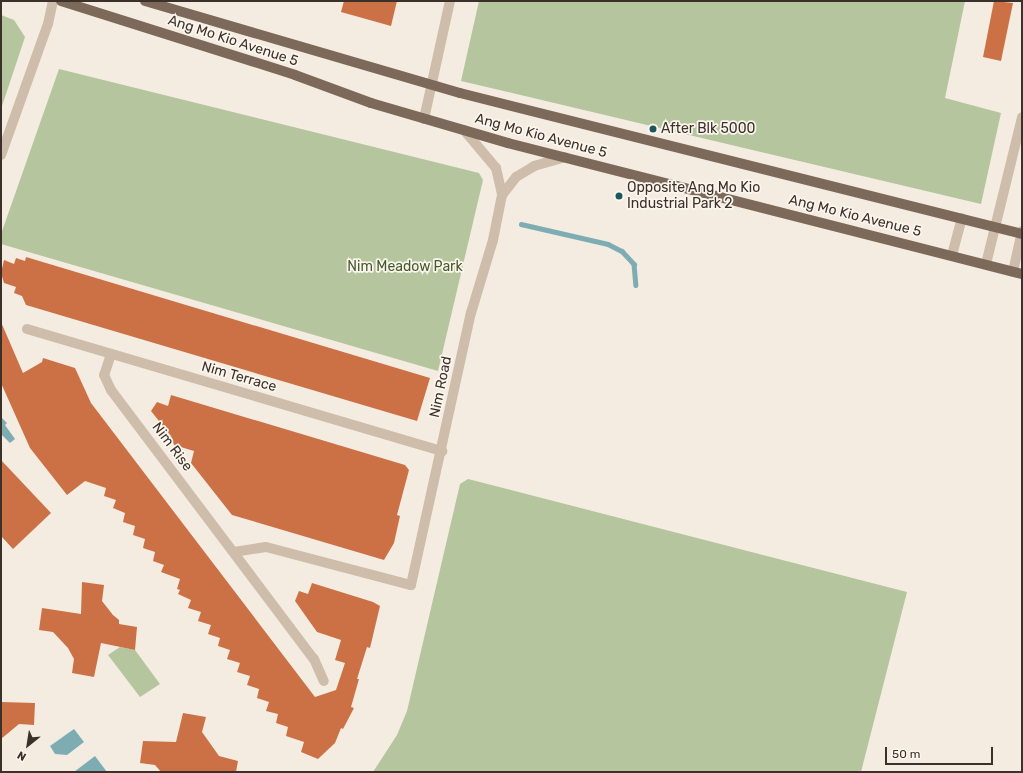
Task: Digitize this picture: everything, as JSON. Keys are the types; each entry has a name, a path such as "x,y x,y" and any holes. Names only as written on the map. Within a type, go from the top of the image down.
{"main road":[{"name":"Ang Mo Kio Avenue 5","path":"61,1 424,119 565,157 952,255 1017,273"},
{"name":"Ang Mo Kio Avenue 5","path":"145,1 304,46 432,86 1022,233"}],"street":[{"path":"1,155 48,24 53,1"},
{"path":"424,119 450,1"},
{"path":"986,264 1022,117"},
{"path":"464,130 496,168 502,195"},
{"path":"502,195 516,177 534,166 565,157"},
{"name":"Nim Road","path":"234,552 266,547 411,585 442,451 471,313 493,240 502,195"},
{"path":"952,255 962,218"},
{"path":"1017,273 1022,233"},
{"name":"Nim Terrace","path":"27,330 442,451"},
{"name":"Nim Rise","path":"111,354 104,375 111,390 314,659 324,681"}],"green space":[{"path":"479,1 965,1 945,98 1001,113 981,204 461,81"},
{"path":"1,15 14,20 25,37 1,109"},
{"name":"Nim Meadow Park","path":"59,69 479,173 483,180 438,371 1,244 1,234"},
{"path":"468,479 907,592 861,772 373,772 397,735 407,711 460,484"},
{"path":"120,647 135,650 160,684 140,697 108,655"}],"water":[{"path":"1,417 7,423 5,425 15,439 10,443 1,434"},
{"path":"74,729 84,742 67,755 55,754 50,746"},
{"path":"95,756 107,772 74,772"}],"building":[{"path":"344,1 397,1 391,26 341,12"},
{"path":"994,1 1013,3 1001,61 983,57"},
{"path":"26,257 430,378 417,421 26,305 22,296 14,293 16,287 4,283 1,273 4,260 14,264 16,258 25,261"},
{"path":"1,322 23,373 42,362 43,358 75,368 91,403 315,697 336,690 345,663 335,660 341,640 317,632 295,601 299,591 308,594 312,583 373,602 380,606 370,648 367,647 357,679 359,679 351,707 354,708 343,729 341,728 335,743 318,759 301,752 304,742 286,736 288,727 276,723 278,714 266,711 269,702 257,698 259,689 247,685 250,676 237,672 240,663 227,659 230,650 218,646 220,638 208,634 211,625 198,621 201,612 188,608 191,600 178,594 180,590 177,589 180,579 161,572 164,565 153,561 155,552 143,548 145,539 133,535 135,526 123,522 125,513 113,508 116,500 104,496 106,488 85,481 67,495 30,448 1,383"},
{"path":"171,395 405,465 409,470 397,515 400,516 394,543 384,560 232,515 191,463 194,451 174,445 171,436 151,411 157,402 168,406"},
{"path":"1,460 51,513 13,549 1,536"},
{"path":"82,582 104,585 102,601 119,620 119,624 137,627 135,650 101,643 94,677 72,673 74,659 68,648 53,632 39,630 42,608 81,614"},
{"path":"1,702 35,703 34,725 19,724 1,739"},
{"path":"183,713 206,717 202,732 219,756 238,761 236,772 161,772 155,765 140,763 143,741 176,742"}],"waterway":[{"path":"521,224 608,244 622,251 634,264 636,285"}],"place":[{"name":"After Blk 5000","path":"653,129"},
{"name":"Opposite Ang Mo Kio Industrial Park 2","path":"619,196"}]}
